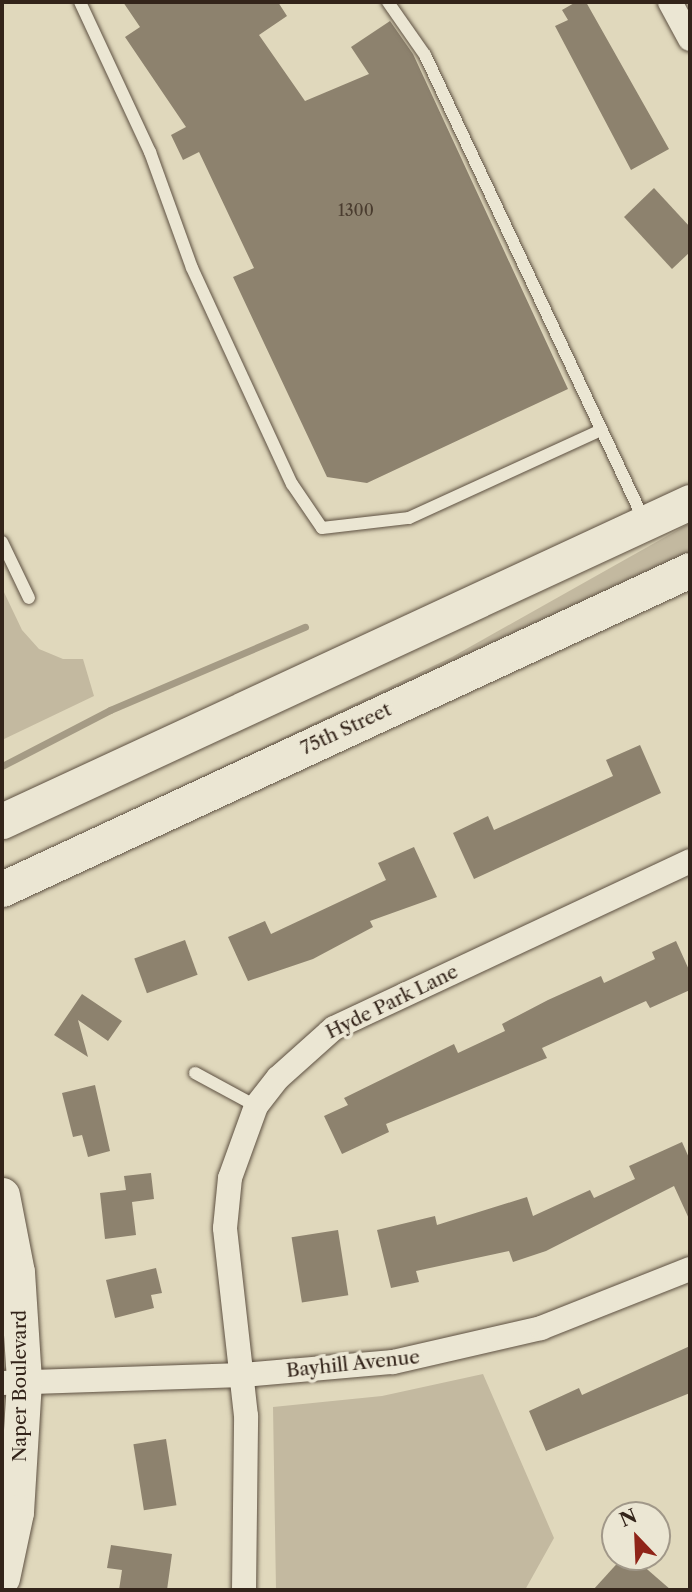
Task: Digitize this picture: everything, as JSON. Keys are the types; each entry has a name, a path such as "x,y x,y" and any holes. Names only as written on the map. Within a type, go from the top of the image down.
{"main road":[{"path":"2,821 690,502"},
{"name":"75th Street","path":"2,889 690,570"},
{"name":"Naper Boulevard","path":"2,1195 17,1272 13,1382 16,1512 2,1578"}],"street":[{"path":"670,2 690,39"},
{"name":"Hyde Park Lane","path":"244,1590 249,1502 243,1374 225,1228 230,1178 256,1106 278,1078 334,1028 690,861"},
{"name":"Bayhill Avenue","path":"13,1382 243,1374 454,1351 574,1317 690,1269"}],"lane":[{"path":"80,2 150,152 196,277 292,484 322,528 409,518 601,430"},
{"path":"388,2 425,55 645,523"},
{"path":"2,542 29,598"},
{"path":"195,1073 256,1106"}],"shaded area":[{"path":"690,523 690,552 2,872 452,657"},
{"path":"2,588 22,630 39,649 63,659 83,659 94,696 2,740"},
{"path":"483,1374 554,1538 525,1590 276,1590 273,1407 382,1396"}],"building":[{"path":"123,2 278,2 287,16 259,35 305,101 369,74 351,47 390,21 413,54 568,389 367,483 327,477 233,277 254,268 199,152 183,160 171,135 186,127 125,37 140,27"},
{"path":"576,2 586,2 669,149 631,170 555,26 568,20 562,10"},
{"path":"654,188 690,227 690,252 672,269 624,217"},
{"path":"640,745 661,793 474,879 453,833 488,816 494,830 613,776 606,760"},
{"path":"414,847 437,897 370,921 373,927 313,959 248,981 228,937 265,921 271,934 386,880 378,863"},
{"path":"185,940 198,975 147,993 134,958"},
{"path":"676,941 690,972 690,990 650,1008 646,1001 542,1048 547,1058 386,1124 389,1132 342,1154 324,1116 348,1105 344,1098 454,1044 458,1053 505,1031 502,1024 601,976 604,983 655,959 652,952"},
{"path":"82,994 122,1021 108,1041 78,1020 88,1057 54,1035"},
{"path":"95,1085 110,1151 88,1157 82,1135 73,1137 62,1093"},
{"path":"682,1142 690,1160 690,1221 674,1186 546,1251 513,1262 509,1251 416,1271 419,1282 391,1288 377,1230 435,1216 437,1225 527,1197 533,1216 590,1190 594,1198 635,1179 629,1166"},
{"path":"151,1173 154,1199 132,1202 136,1235 105,1239 100,1193 126,1190 124,1176"},
{"path":"338,1230 348,1295 302,1303 292,1237"},
{"path":"156,1268 162,1293 151,1295 154,1308 115,1318 106,1280"},
{"path":"690,1346 690,1393 546,1451 529,1411 579,1388 582,1395"},
{"path":"166,1439 176,1505 144,1510 133,1444"},
{"path":"111,1545 172,1554 167,1590 119,1590 122,1570 107,1568"},
{"path":"610,1571 649,1571 671,1590 593,1590"}],"waterway":[{"path":"2,766 110,710 305,627"}]}
